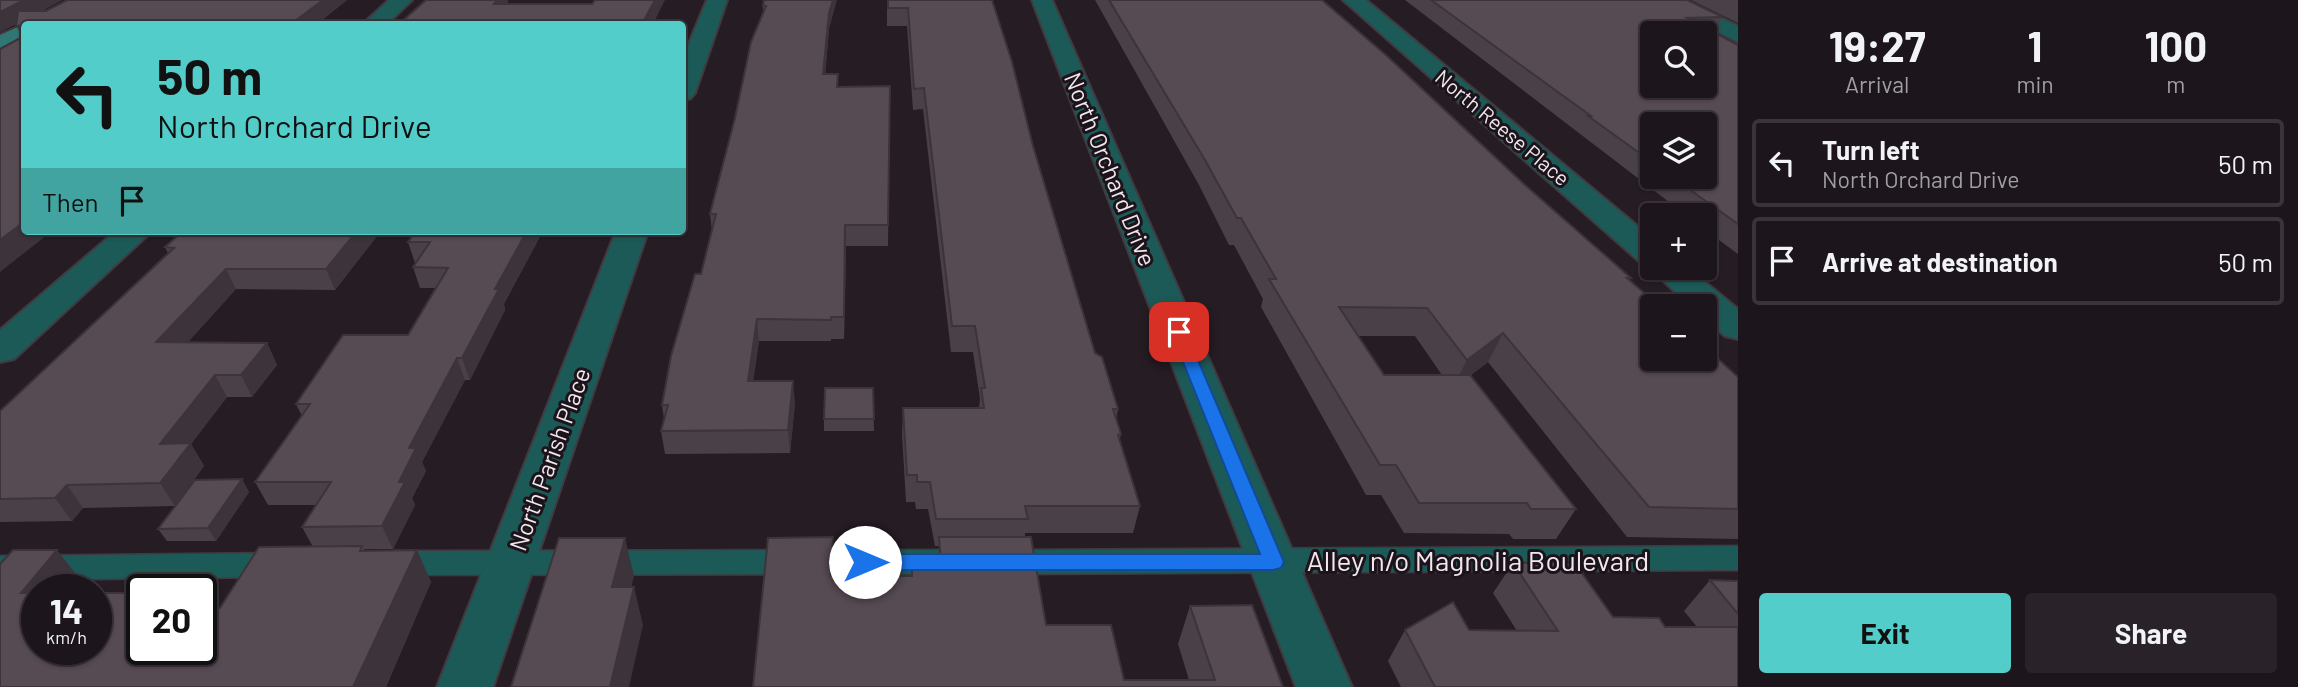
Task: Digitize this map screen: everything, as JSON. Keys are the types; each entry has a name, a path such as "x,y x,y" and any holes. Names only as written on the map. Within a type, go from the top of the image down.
{"street":[{"path":"378,21 402,0"},
{"path":"686,82 717,0"},
{"name":"North Orchard Drive","path":"1042,0 1324,687"},
{"name":"North Reese Place","path":"1353,0 1640,245"},
{"path":"1669,0 1738,35"},
{"path":"0,44 21,33"},
{"path":"0,350 131,235"},
{"name":"North Parish Place","path":"465,687 631,235"},
{"path":"1681,280 1738,328"}],"lane":[{"name":"Alley n/o Magnolia Boulevard","path":"373,564 1738,558"},
{"path":"0,568 304,564"}],"building":[{"path":"0,0 24,0 0,12"},
{"path":"67,0 323,0 295,21 21,21 21,26 16,26 18,11 46,11"},
{"path":"426,0 497,0 494,4 592,4 595,0 655,0 644,21 402,21"},
{"path":"764,0 833,0 829,13 823,74 838,74 837,87 890,86 888,225 845,225 844,317 831,317 831,320 757,319 748,381 793,381 788,430 661,431 668,405 662,405 671,356 695,274 701,274 716,214 710,214 751,42 766,6 763,6"},
{"path":"888,0 992,0 1095,353 1102,357 1118,409 1113,409 1121,434 1118,435 1140,506 1025,506 1028,519 936,519 930,482 917,482 917,475 907,475 903,408 984,408 981,388 985,388 975,326 952,326 924,88 914,89 908,8 888,8"},
{"path":"1109,0 1322,0 1387,56 1645,294 1640,294 1640,371 1717,371 1717,358 1738,377 1738,509 1649,507 1503,333 1467,360 1427,308 1339,307 1384,375 1470,375 1576,509 1531,509 1527,503 1419,503 1396,465 1380,465 1269,279 1276,279 1241,218 1237,218"},
{"path":"1431,0 1687,0 1723,17 1687,18 1693,21 1640,21 1640,98 1717,98 1717,34 1738,45 1738,224 1717,209 1717,203 1709,203 1689,189 1717,189 1717,112 1640,112 1640,153 1588,116 1591,116"},
{"path":"21,38 21,224 0,240 0,49"},
{"path":"178,235 354,235 326,269 226,269 156,342 267,343 241,375 215,375 160,444 191,443 160,483 67,485 55,498 0,499 0,411 174,248 165,247"},
{"path":"413,235 525,235 462,358 457,358 409,448 416,448 399,482 405,482 382,526 302,527 331,482 255,482 310,404 296,404 343,335 408,335 448,268 413,267 430,242 408,242"},
{"path":"825,388 873,388 874,419 824,419"},
{"path":"242,479 208,528 158,529 195,480"},
{"path":"833,537 831,576 912,576 912,563 941,563 939,537 1031,537 1046,625 1111,625 1124,680 1215,680 1190,606 1252,605 1283,687 753,687 768,538"},
{"path":"559,538 625,538 612,587 634,587 610,687 511,687"},
{"path":"362,546 360,551 417,550 353,687 0,687 0,564 13,550 57,550 37,574 21,574 21,665 112,665 112,593 126,593 126,665 217,665 217,608 220,608 259,547"},
{"path":"1574,562 1613,617 1659,618 1665,627 1738,627 1738,687 1435,687 1405,630 1453,602 1469,630 1558,631 1513,563"},
{"path":"1710,580 1738,581 1738,614"}],"route":[{"path":"865,562 1273,562 1179,332"}]}
